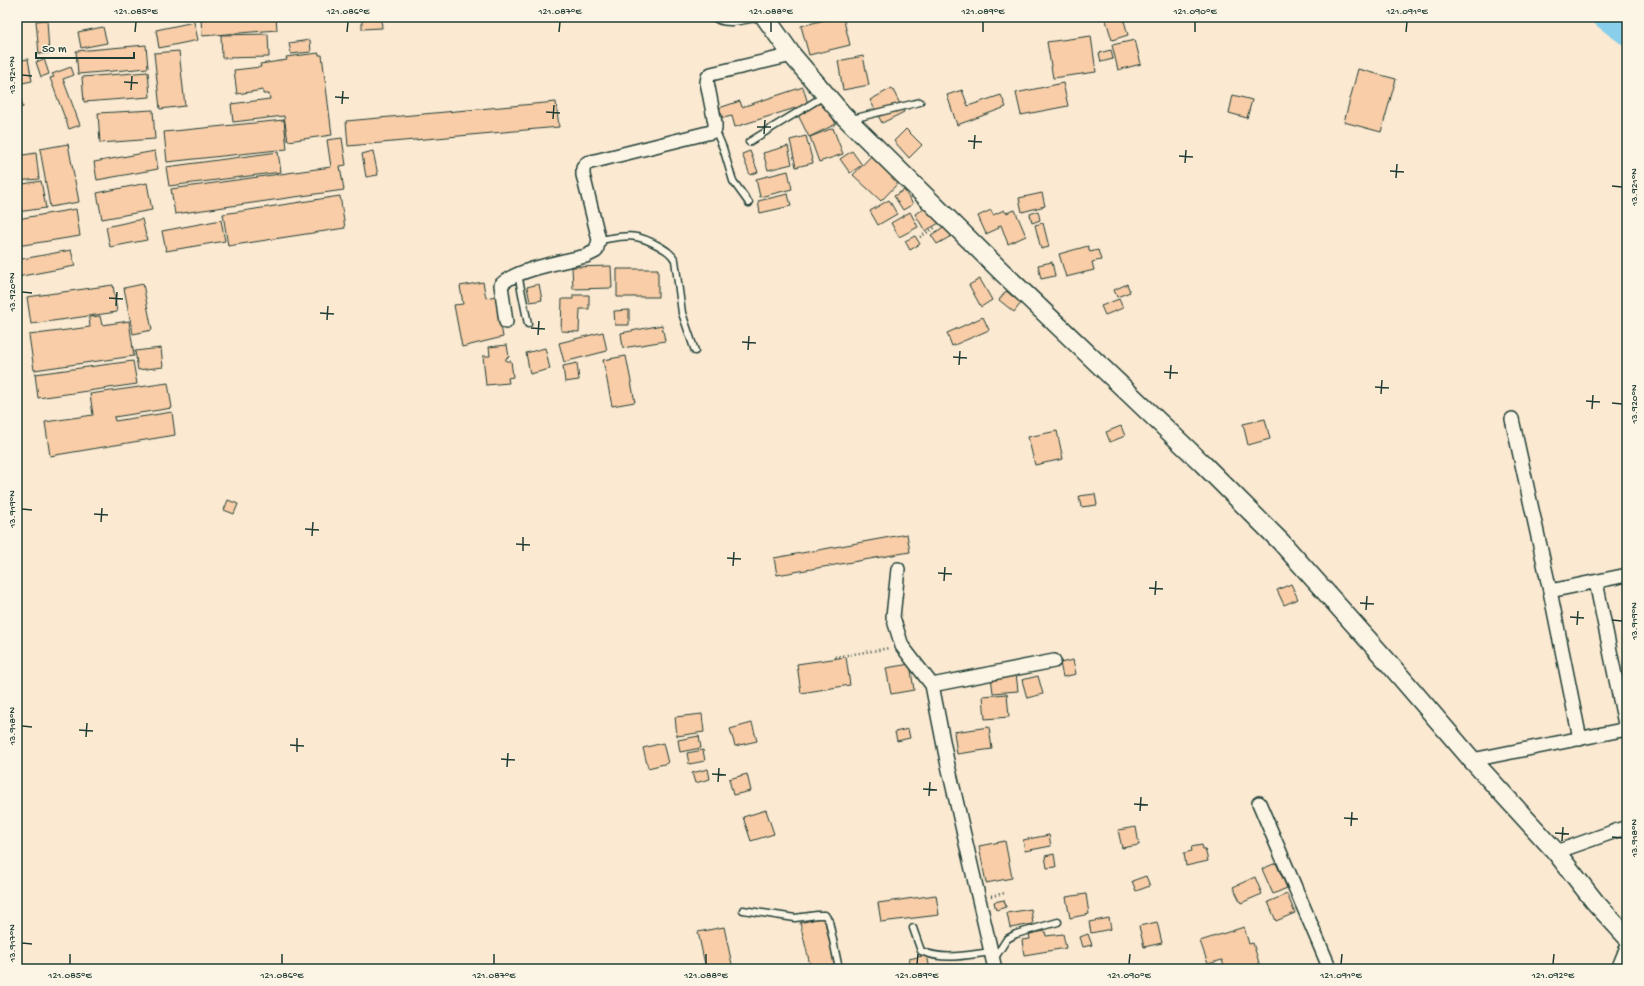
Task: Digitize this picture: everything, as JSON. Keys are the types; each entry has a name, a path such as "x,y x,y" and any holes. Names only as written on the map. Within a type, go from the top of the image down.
{"street":[{"path":"765,17 792,55 848,120 1281,542 1382,655 1472,760 1556,852 1595,902 1627,937"},
{"path":"506,322 501,285 506,279 518,274 586,256 596,251 599,240 583,175 583,168 587,163 711,132 715,129 715,123 707,82 708,77 711,74 792,55"},
{"path":"1512,419 1550,591 1580,739"},
{"path":"898,569 893,617 902,646 932,685 947,761 993,961"},
{"path":"1550,591 1627,575"},
{"path":"1472,760 1626,729 1596,582"},
{"path":"932,685 1054,660"},
{"path":"1259,803 1330,969"},
{"path":"1556,852 1627,827"},
{"path":"1618,969 1627,947"}],"lane":[{"path":"714,17 716,20 726,21 761,17"},
{"path":"749,142 826,95"},
{"path":"848,120 920,102"},
{"path":"715,129 723,148 733,181 749,202"},
{"path":"599,240 632,235 639,236 672,254 675,260 682,313 695,351"},
{"path":"518,274 528,324"},
{"path":"743,910 795,918 817,914 825,915 828,921 839,969"},
{"path":"913,928 921,951 931,956 993,961 1007,939 1016,934 1058,922"}],"path":[{"path":"836,658 902,646"}],"building":[{"path":"227,17 276,17 277,30 202,36 201,19"},
{"path":"362,17 381,17 382,28 362,29"},
{"path":"836,17 843,17 850,45 809,55 801,26"},
{"path":"1105,17 1123,17 1128,35 1112,40"},
{"path":"47,20 49,53 39,54 36,21"},
{"path":"194,22 198,40 159,48 156,30"},
{"path":"103,27 107,43 81,48 78,32"},
{"path":"268,34 269,57 222,58 221,35"},
{"path":"1091,36 1096,72 1053,78 1047,42"},
{"path":"310,40 311,52 291,54 289,43"},
{"path":"1135,40 1141,64 1118,70 1112,45"},
{"path":"146,45 148,68 78,74 76,51"},
{"path":"1111,50 1113,59 1101,62 1099,53"},
{"path":"179,51 185,106 160,109 154,53"},
{"path":"319,53 319,55 322,55 332,135 288,141 284,116 233,122 231,104 270,99 269,94 263,94 263,90 237,94 234,70 261,67 260,64 287,60 286,57"},
{"path":"863,56 869,85 843,90 838,61"},
{"path":"28,59 32,81 17,84 17,61"},
{"path":"44,59 49,74 41,77 36,62"},
{"path":"71,67 74,75 63,79 80,125 69,129 50,78 54,77 52,74"},
{"path":"1358,69 1396,79 1381,132 1344,122"},
{"path":"148,72 150,97 84,102 82,77"},
{"path":"1063,83 1068,106 1021,115 1016,93"},
{"path":"17,84 23,107 17,109"},
{"path":"803,87 808,104 735,127 732,116 723,118 719,108 740,101 742,107"},
{"path":"892,88 904,112 882,123 870,100"},
{"path":"962,90 968,106 1001,95 1006,107 957,125 947,95"},
{"path":"1233,95 1252,100 1247,118 1229,113"},
{"path":"824,101 836,124 809,137 798,115"},
{"path":"556,102 559,127 348,146 346,121"},
{"path":"153,110 155,139 100,143 98,113"},
{"path":"284,120 287,149 167,162 164,132"},
{"path":"833,128 843,154 819,162 810,137"},
{"path":"906,129 922,145 909,158 894,141"},
{"path":"806,136 813,163 796,167 790,140"},
{"path":"342,138 346,165 340,166 344,190 175,214 171,189 331,167 327,140"},
{"path":"68,144 79,202 50,207 40,149"},
{"path":"788,146 792,164 768,170 763,153"},
{"path":"155,151 158,169 97,180 94,162"},
{"path":"373,151 378,175 366,177 362,154"},
{"path":"750,151 758,172 750,175 742,154"},
{"path":"852,151 862,165 850,173 840,159"},
{"path":"278,152 281,172 169,186 166,167"},
{"path":"36,153 39,179 17,181 17,156"},
{"path":"872,155 900,181 881,201 853,175"},
{"path":"788,171 792,189 760,197 756,179"},
{"path":"41,181 46,208 17,212 17,185"},
{"path":"147,183 152,210 102,219 97,193"},
{"path":"904,190 913,204 903,210 894,196"},
{"path":"1042,193 1045,206 1022,212 1019,198"},
{"path":"788,194 791,206 760,213 758,201"},
{"path":"340,196 345,228 228,246 223,214"},
{"path":"889,200 897,214 878,225 870,211"},
{"path":"932,205 941,222 925,231 915,214"},
{"path":"76,209 80,236 17,246 17,219"},
{"path":"991,210 993,215 1004,210 1006,213 1015,210 1026,236 1008,244 1001,225 998,226 999,228 986,234 978,216"},
{"path":"1038,211 1040,220 1032,223 1030,214"},
{"path":"910,212 918,227 899,237 891,223"},
{"path":"142,219 147,240 110,247 106,227"},
{"path":"221,220 225,241 166,251 162,231"},
{"path":"1043,223 1049,247 1041,249 1035,225"},
{"path":"947,225 953,235 937,244 931,235"},
{"path":"915,236 920,244 910,250 905,241"},
{"path":"1088,246 1090,252 1098,250 1101,260 1092,262 1094,270 1066,277 1059,254"},
{"path":"71,250 75,266 17,277 17,260"},
{"path":"1052,262 1055,276 1041,279 1038,265"},
{"path":"611,266 612,288 573,289 572,267"},
{"path":"617,269 658,269 658,297 617,297"},
{"path":"980,279 992,300 981,307 969,285"},
{"path":"483,282 486,298 496,296 503,337 462,347 454,305 463,304 460,286"},
{"path":"143,284 152,330 133,334 124,288"},
{"path":"539,284 542,300 530,302 527,287"},
{"path":"1127,284 1130,292 1117,297 1114,290"},
{"path":"113,285 117,312 31,324 27,297"},
{"path":"1006,291 1021,303 1014,312 999,300"},
{"path":"573,295 589,295 589,309 580,309 579,332 561,331 562,299 573,299"},
{"path":"1119,299 1123,308 1105,315 1101,306"},
{"path":"629,310 629,325 615,325 614,311"},
{"path":"100,316 102,325 129,321 134,356 34,370 29,335 90,327 89,317"},
{"path":"983,317 989,330 952,346 947,333"},
{"path":"662,325 665,341 623,348 621,333"},
{"path":"603,332 607,351 564,362 559,343"},
{"path":"507,345 509,357 506,358 506,361 511,361 513,377 508,378 509,383 486,385 483,356 490,356 489,347"},
{"path":"161,348 163,367 138,370 135,351"},
{"path":"545,348 550,369 530,374 526,353"},
{"path":"626,356 635,402 612,406 603,360"},
{"path":"133,361 137,384 38,398 35,374"},
{"path":"577,363 579,380 565,382 563,366"},
{"path":"168,383 172,408 114,417 115,421 172,412 175,435 50,456 45,422 93,415 90,394"},
{"path":"1265,419 1270,439 1248,445 1243,424"},
{"path":"1121,426 1125,436 1110,442 1106,432"},
{"path":"1057,431 1063,459 1035,465 1028,437"},
{"path":"1095,494 1097,505 1081,507 1079,496"},
{"path":"228,500 238,504 234,514 224,510"},
{"path":"907,534 910,552 777,575 774,558"},
{"path":"1291,584 1298,599 1284,605 1277,590"},
{"path":"846,657 850,685 801,693 797,664"},
{"path":"1073,660 1076,674 1063,677 1060,663"},
{"path":"910,664 914,690 891,694 886,668"},
{"path":"1016,673 1018,691 993,693 991,676"},
{"path":"1038,676 1043,694 1027,698 1022,680"},
{"path":"1007,694 1009,717 985,719 983,696"},
{"path":"702,714 704,732 677,736 675,717"},
{"path":"752,723 757,741 735,746 730,729"},
{"path":"989,727 992,749 957,754 954,732"},
{"path":"908,729 910,738 897,741 895,732"},
{"path":"699,736 701,748 680,752 678,740"},
{"path":"663,743 668,763 648,768 643,748"},
{"path":"703,750 705,761 689,764 687,753"},
{"path":"708,769 710,779 695,783 692,773"},
{"path":"747,774 751,791 733,795 729,779"},
{"path":"766,810 774,834 751,841 743,817"},
{"path":"1136,827 1139,845 1122,848 1118,830"},
{"path":"1049,835 1051,846 1025,851 1023,840"},
{"path":"1005,841 1012,878 986,883 979,846"},
{"path":"1202,845 1203,849 1205,849 1208,861 1186,866 1184,853 1192,851 1191,847"},
{"path":"1054,854 1056,867 1047,868 1045,856"},
{"path":"1276,863 1287,888 1273,894 1262,869"},
{"path":"1146,876 1150,886 1136,891 1132,881"},
{"path":"1255,877 1262,894 1241,903 1233,887"},
{"path":"1086,894 1089,914 1070,918 1066,897"},
{"path":"1287,894 1295,913 1276,921 1268,902"},
{"path":"936,895 939,915 881,922 878,903"},
{"path":"1004,900 1006,907 996,910 994,902"},
{"path":"1031,909 1033,924 1010,928 1007,913"},
{"path":"824,917 836,969 811,969 800,923"},
{"path":"1109,918 1111,929 1091,933 1089,922"},
{"path":"1157,922 1162,943 1144,947 1139,926"},
{"path":"724,927 733,969 706,969 698,932"},
{"path":"1244,927 1249,944 1253,943 1260,966 1252,969 1225,969 1222,960 1208,964 1200,941"},
{"path":"1045,931 1046,936 1063,934 1066,948 1024,955 1022,940 1030,939 1029,934"},
{"path":"1088,934 1092,945 1083,947 1080,937"},
{"path":"927,955 930,969 911,969 909,959"}],"waterway":[{"path":"1604,17 1627,34"}]}
